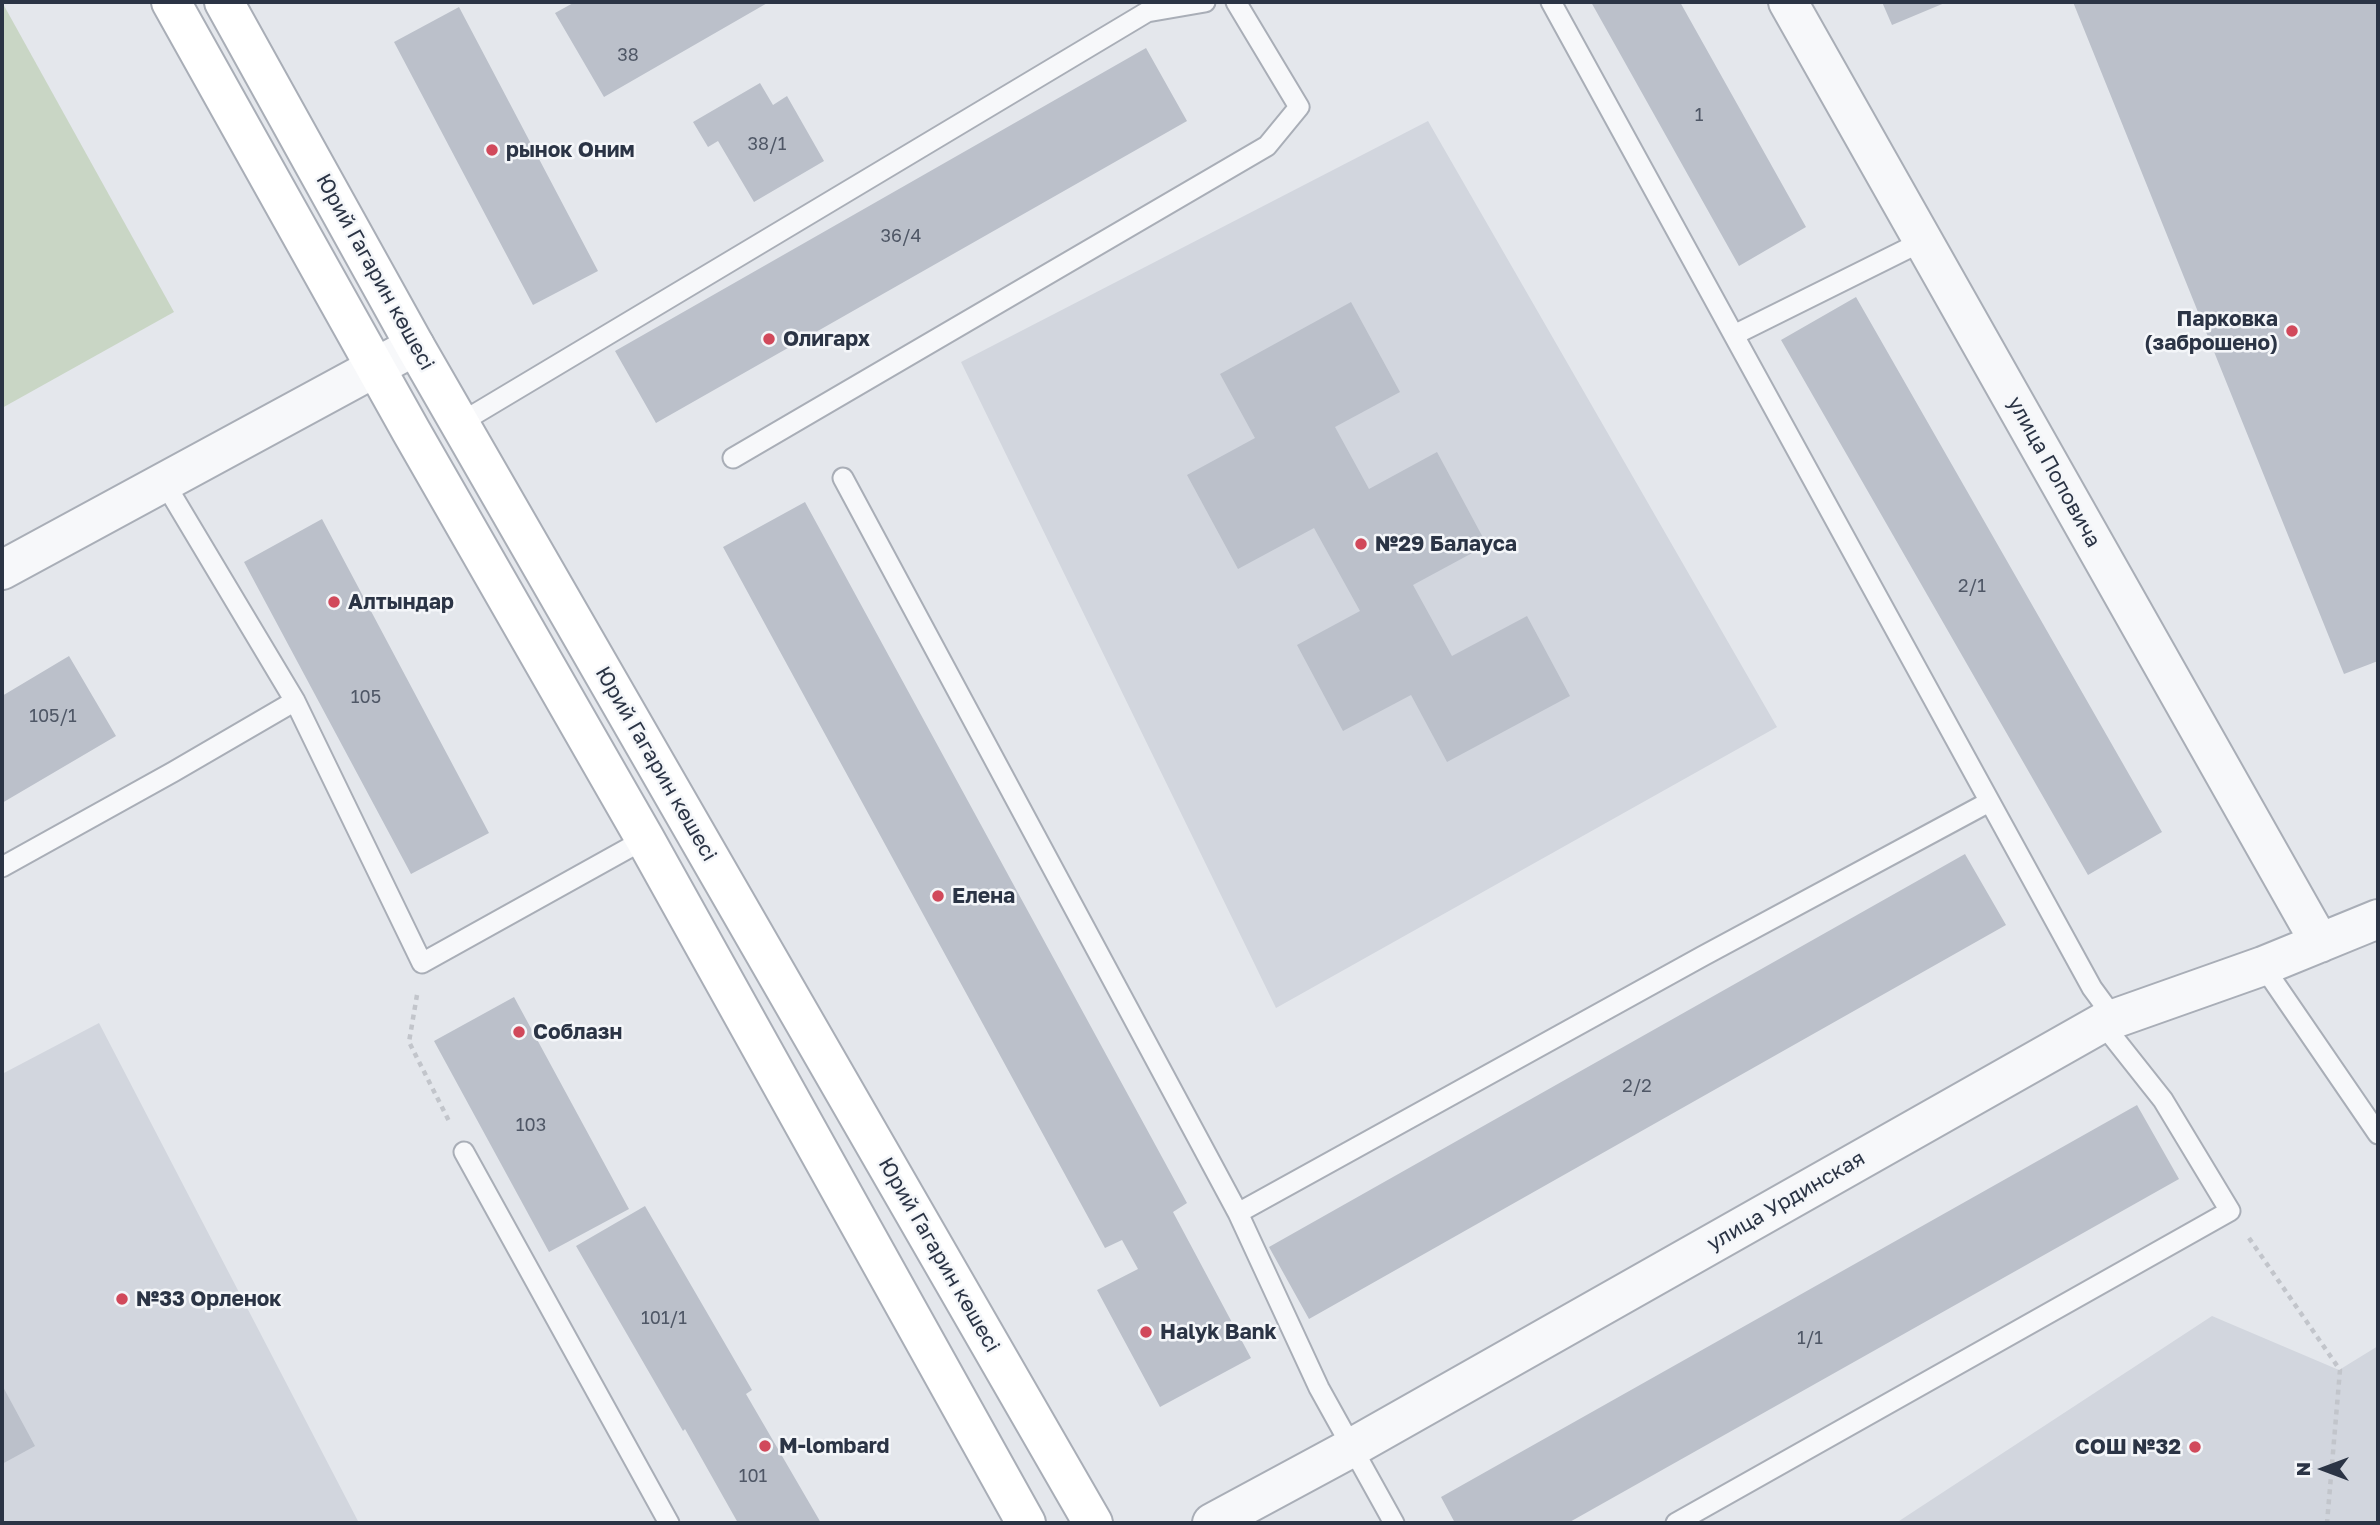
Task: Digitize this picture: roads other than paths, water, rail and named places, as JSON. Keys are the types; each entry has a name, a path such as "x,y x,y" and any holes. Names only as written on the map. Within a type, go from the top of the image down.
{"main road":[{"name":"Юрий Гагарин көшесі","path":"232,4 415,346 1093,1523"},
{"path":"180,17 375,368 645,839 1026,1523"}],"street":[{"name":"улица Поповича","path":"1787,2 2320,943"},
{"path":"2,570 415,346"},
{"name":"улица Урдинская","path":"1212,1523 1351,1448 2108,1020 2263,966 2378,919"}],"lane":[{"path":"460,423 1147,12 1205,2"},
{"path":"733,458 1267,146 1299,107 1236,2"},
{"path":"1551,2 2108,1020 2163,1100 2230,1211 1676,1523"},
{"path":"180,17 232,4"},
{"path":"1734,335 1923,241"},
{"path":"843,478 1238,1213 1319,1388 1394,1523"},
{"path":"164,482 295,701 422,963 645,839"},
{"path":"2,867 295,701"},
{"path":"1238,1213 1703,956 1989,802"},
{"path":"2263,966 2378,1134"},
{"path":"464,1152 669,1523"}],"place":[{"name":"рынок Оним","path":"492,150"},
{"name":"Парковка (заброшено)","path":"2292,331"},
{"name":"Олигарх","path":"769,339"},
{"name":"№29 Балауса","path":"1361,544"},
{"name":"Алтындар","path":"334,602"},
{"name":"Елена","path":"938,896"},
{"name":"Соблазн","path":"519,1032"},
{"name":"№33 Орленок","path":"122,1299"},
{"name":"Halyk Bank","path":"1146,1332"},
{"name":"M-lombard","path":"765,1446"},
{"name":"СОШ №32","path":"2195,1447"}]}
